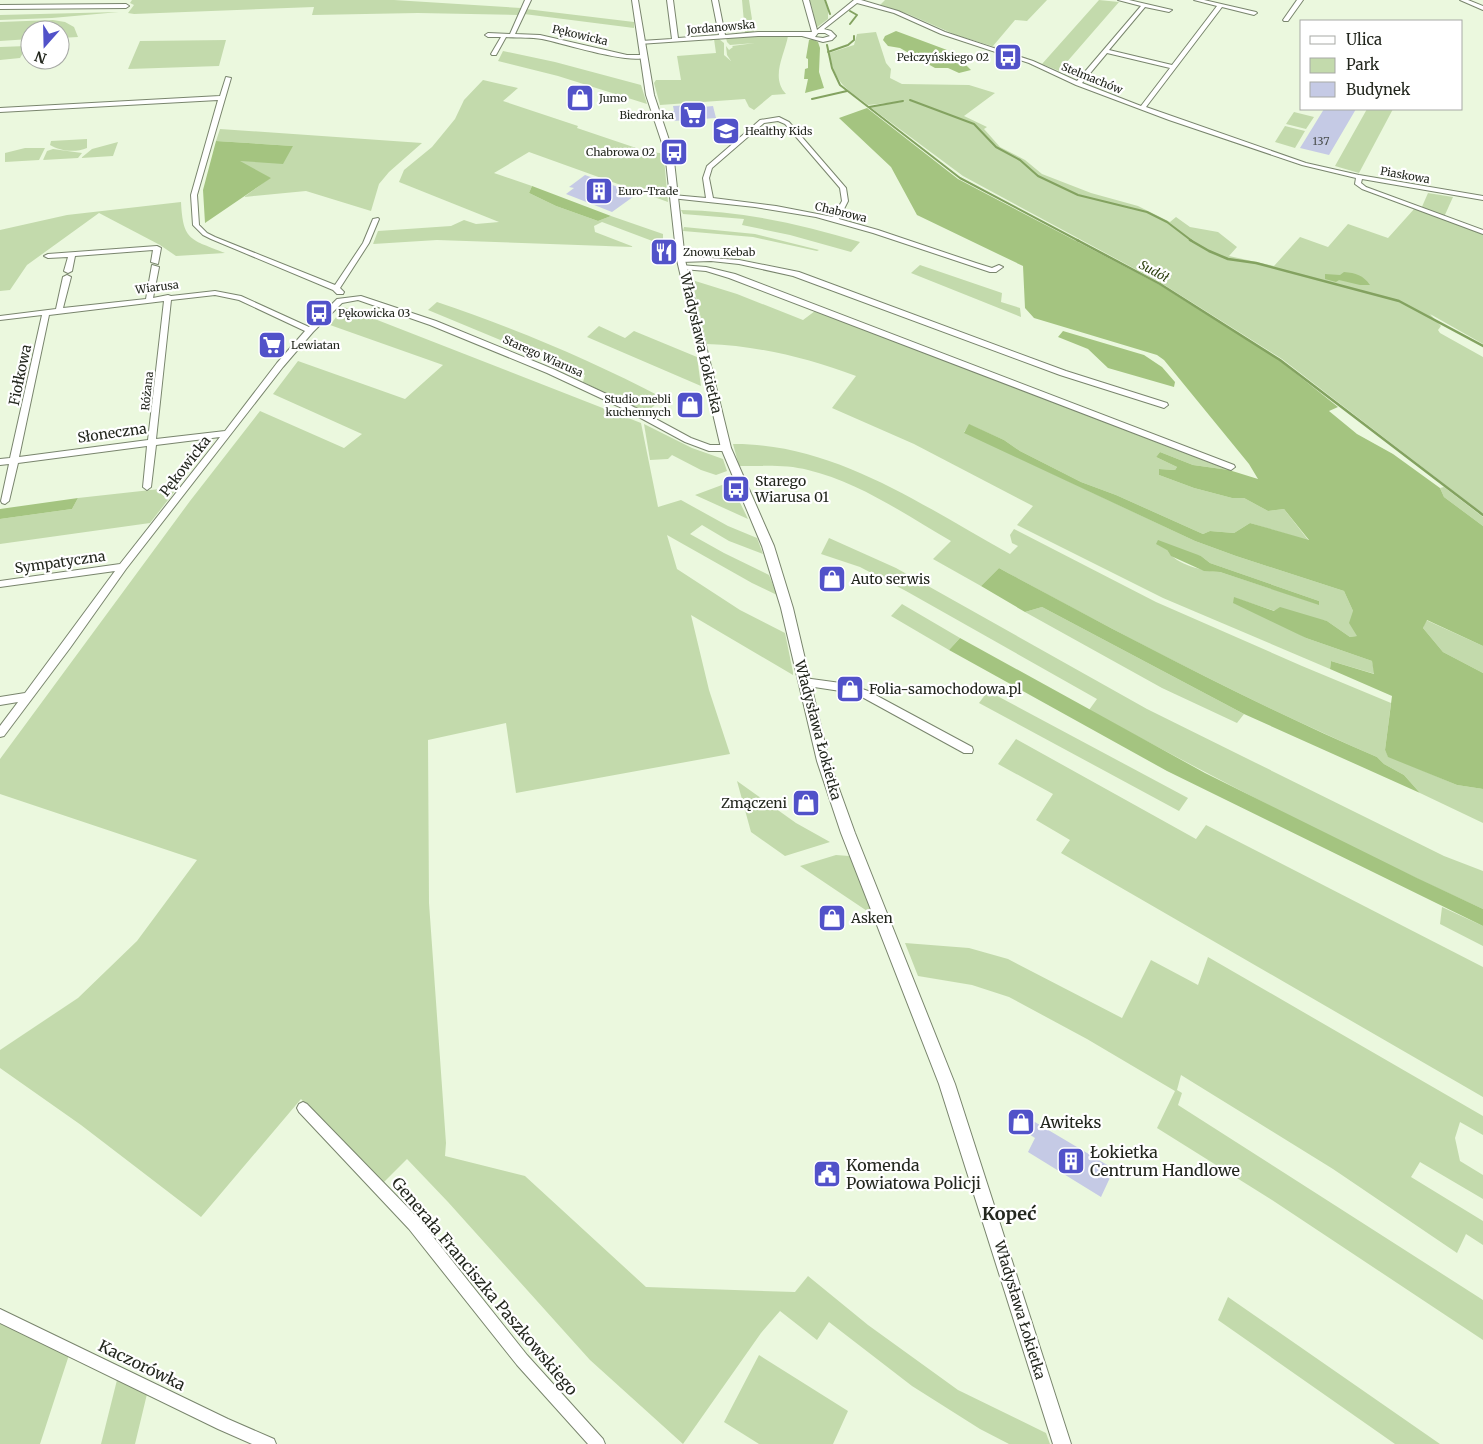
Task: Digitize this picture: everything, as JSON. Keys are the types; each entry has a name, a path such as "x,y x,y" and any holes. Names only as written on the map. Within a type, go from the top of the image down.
{"street":[{"path":"494,54 508,35 528,0"},
{"name":"Władysława Łokietka","path":"635,0 650,95 669,152 682,264 726,448 768,546 787,608 823,761 832,789 946,1084 1001,1249 1062,1444"},
{"path":"670,0 676,40"},
{"path":"715,0 722,36"},
{"path":"806,0 815,33 820,40 828,40 833,36 830,32 830,22"},
{"path":"1121,0 1169,10"},
{"path":"1197,0 1254,13"},
{"path":"1286,20 1300,0"},
{"path":"1463,0 1483,8"},
{"path":"815,33 857,1"},
{"name":"Stelmachów","path":"857,1 896,12 952,36 1031,62 1078,84 1142,108 1210,129 1323,169"},
{"path":"1078,84 1144,5"},
{"path":"1142,108 1221,5"},
{"path":"0,7 127,6 119,14"},
{"name":"Jordanowska","path":"641,43 722,36 815,33"},
{"name":"Pękowicka","path":"488,35 540,37 627,57 643,57"},
{"path":"1105,50 1174,66"},
{"path":"228,78 194,195 196,226 213,238 336,288 344,299"},
{"path":"0,110 223,98"},
{"path":"710,200 706,178 709,167 762,121 780,119 787,123 803,141 846,194 842,210 835,220"},
{"name":"Piaskowa","path":"1323,169 1483,198"},
{"path":"1359,177 1358,184 1364,188 1483,232"},
{"name":"Chabrowa","path":"673,197 751,204 835,220 912,243 977,266 993,270 999,267"},
{"path":"336,288 366,243 376,219"},
{"path":"48,256 157,248 150,300"},
{"path":"59,311 72,254"},
{"path":"682,264 728,259 764,265 796,274 1063,374 1164,405"},
{"path":"682,264 732,276 1230,467"},
{"name":"Wiarusa","path":"0,318 210,293 232,295 310,330"},
{"name":"Różana","path":"147,487 168,297"},
{"name":"Starego Wiarusa","path":"344,299 358,298 433,323 479,341 592,391 688,440 709,448 726,448"},
{"name":"Pękowicka","path":"0,733 67,646 123,567 294,348 337,303 344,299"},
{"name":"Fiołkowa","path":"6,501 46,312"},
{"name":"Słoneczna","path":"0,462 152,441 228,433"},
{"name":"Sympatyczna","path":"0,584 123,567"},
{"path":"804,682 838,686 865,694 968,750"},
{"path":"0,702 26,697"},
{"name":"Generała Franciszka Paszkowskiego","path":"302,1108 414,1224 522,1360 598,1444"},
{"name":"Kaczorówka","path":"0,1316 223,1424 269,1444"}],"green space":[{"path":"132,0 394,0 521,8 520,15 418,13 312,15 314,7 134,14 128,13 134,5 130,3"},
{"path":"742,0 749,0 754,32 745,33"},
{"path":"809,0 824,0 828,10 828,19 816,28 812,7"},
{"path":"885,0 1047,0 1027,21 1015,20 993,46 1008,51 956,35 908,14 880,5"},
{"path":"1099,0 1119,2 1059,71 1042,64"},
{"path":"526,9 634,22 634,28 524,14"},
{"path":"119,12 52,18 0,20 0,15"},
{"path":"20,21 20,40 0,41 0,22"},
{"path":"70,25 74,27 78,37 70,37"},
{"path":"896,31 947,50 945,52 947,55 970,58 965,64 971,70 959,73 948,68 935,68 900,48 888,46 883,40 885,36"},
{"path":"876,32 886,63 891,69 890,78 902,84 969,85 995,93 964,116 987,127 984,129 1000,147 1025,160 1042,174 1091,193 1138,206 1170,222 1176,217 1190,227 1218,232 1237,247 1229,256 1274,266 1300,237 1328,247 1348,224 1388,238 1415,208 1483,234 1483,344 1430,314 1441,326 1438,330 1440,333 1483,357 1483,514 1282,359 1161,283 963,176 870,107 907,101 868,105 853,94 838,78 829,53 854,45 857,34"},
{"path":"767,35 788,36 779,73 781,87 786,94 772,95 754,110 749,107 745,99 660,105 654,83 656,80 681,80 677,56 716,53 714,40 719,39 724,43 724,55 731,61 727,55 726,46 729,50 732,46 755,43 730,45 726,38"},
{"path":"812,39 818,42 820,48 819,72 824,88 805,93 808,79 804,79 805,69 808,68 808,59 806,58 809,40"},
{"path":"226,40 219,66 128,69 140,41"},
{"path":"20,46 20,58 0,60 0,47"},
{"path":"503,51 555,62 641,85 647,104 558,76 498,61"},
{"path":"483,80 518,88 503,101 648,152 660,153 664,158 668,202 529,152 494,173 532,186 529,193 556,206 598,221 611,216 663,234 663,245 602,222 594,226 595,232 634,247 437,240 373,244 378,231 451,226 464,220 476,224 499,222 399,182 404,170 432,147 455,119 464,100"},
{"path":"867,108 958,179 1160,285 1279,360 1338,407 1329,411 1357,434 1393,454 1440,488 1444,497 1483,526 1483,646 1427,620 1423,628 1443,652 1483,673 1483,789 1457,785 1388,757 1385,750 1392,696 1330,669 1331,661 1374,674 1372,661 1306,638 1233,603 1234,597 1274,611 1280,607 1327,621 1350,637 1357,636 1349,623 1353,611 1344,591 1195,541 964,433 969,424 1004,440 1020,451 1081,482 1116,495 1203,534 1210,531 1234,533 1250,523 1309,540 1284,509 1268,511 1244,498 1232,498 1194,488 1159,475 1159,469 1175,470 1177,467 1156,457 1160,452 1193,465 1229,470 1258,479 1249,464 1164,360 1157,355 1034,318 1025,308 1023,266 917,215 891,167 839,118"},
{"path":"1366,110 1392,110 1359,173 1335,166"},
{"path":"1294,112 1314,117 1306,129 1286,124"},
{"path":"1285,126 1305,131 1295,148 1275,142"},
{"path":"220,129 422,143 389,172 379,184 371,211 306,191 244,197 270,178 238,161 293,146 216,141"},
{"path":"87,139 87,148 73,151 63,150 50,145 51,141"},
{"path":"216,141 293,146 283,164 240,161 271,178 205,223 203,190"},
{"path":"118,142 113,156 81,158 92,149"},
{"path":"25,148 45,148 39,160 5,162 5,153"},
{"path":"53,149 82,153 78,158 43,160 47,151"},
{"path":"532,186 611,216 598,221 556,206 529,193"},
{"path":"1428,193 1453,197 1444,217 1421,209"},
{"path":"181,202 184,225 191,237 204,245 225,253 176,256 160,245 99,213 27,265 10,290 0,291 0,230 67,215"},
{"path":"681,210 749,216 816,230 860,242 851,252 790,235 742,225 744,219 683,214"},
{"path":"684,227 755,234 819,250 753,237 683,231"},
{"path":"920,265 1002,293 1001,302 1020,308 1021,317 911,273"},
{"path":"1344,272 1359,275 1370,285 1360,285 1339,280 1336,282 1325,279 1325,274 1340,275"},
{"path":"692,280 737,294 803,320 815,311 1229,470 1193,465 1160,452 1156,457 1177,467 1175,470 1160,469 1159,475 1194,488 1232,498 1244,498 1268,511 1284,509 1309,541 1250,523 1234,533 1210,531 1203,534 1116,495 1081,482 1020,451 1004,440 970,425 964,432 1195,541 1344,591 1353,611 1358,636 1350,637 1327,621 1275,611 1235,598 1306,638 1372,661 1375,674 1331,661 1330,669 1163,598 1017,525 1033,506 914,444 832,408 856,376 820,364 765,350 707,344","holes":["1167,550 1201,556 1210,563 1319,601 1318,604 1220,572 1190,566 1177,560"]},
{"path":"437,302 552,346 663,398 646,413 583,382 585,375 428,310"},
{"path":"344,307 641,423 658,507 681,500 728,526 757,538 763,554 729,541 702,525 690,534 769,575 777,595 667,535 677,569 740,610 785,633 793,672 793,675 691,615 709,690 730,754 516,793 506,723 428,740 429,903 446,1143 445,1156 525,1176 646,1287 795,1292 808,1276 868,1325 958,1390 1046,1433 1050,1444 1009,1444 980,1429 912,1386 829,1322 817,1340 780,1311 761,1333 683,1444 590,1360 407,1159 382,1184 301,1099 201,1217 81,1125 0,1068 0,1050 78,998 137,941 197,860 0,794 0,759 190,501 260,411 344,448 362,434 273,394 298,361 405,399 443,365 330,325"},
{"path":"599,326 625,338 634,331 697,357 701,386 587,337"},
{"path":"1063,331 1144,355 1162,367 1175,382 1174,387 1108,368 1088,349 1058,337"},
{"path":"644,424 692,448 723,459 727,471 716,475 701,470 672,455 668,459 650,460"},
{"path":"733,444 771,446 807,454 843,466 911,498 1010,554 1018,546 1012,543 1010,535 1014,529 1156,602 1391,703 1385,750 1388,756 1457,785 1483,789 1483,823 1420,793 1404,775 1384,764 1377,757 1186,667 999,568 981,586 933,559 951,541 864,491 827,475 800,468 739,466"},
{"path":"730,482 748,519 695,495"},
{"path":"178,487 150,523 0,544 0,519 72,509 78,498"},
{"path":"1444,487 1483,517 1483,526 1444,497 1440,488"},
{"path":"78,498 72,509 0,519 0,509"},
{"path":"829,538 896,568 1147,709 1444,856 1483,871 1483,909 1284,813 1089,710 1097,699 906,591 860,567 821,554"},
{"path":"1158,540 1201,556 1210,563 1319,601 1319,605 1220,572 1204,571 1171,556 1167,550 1156,544"},
{"path":"999,568 1233,690 1377,757 1384,764 1404,775 1420,793 1244,714 1042,607 1025,612 981,586"},
{"path":"902,604 960,638 949,650 891,616"},
{"path":"1042,607 1244,714 1237,723 1162,688 1025,612"},
{"path":"1426,620 1483,646 1483,673 1443,652 1423,628"},
{"path":"960,638 1205,773 1483,909 1483,926 1167,771 949,650"},
{"path":"988,691 1188,798 1179,811 979,703"},
{"path":"1016,739 1196,839 1206,825 1483,967 1483,1097 1061,853 1070,840 1036,820 1053,794 998,764"},
{"path":"737,781 796,823 830,842 785,856 751,832"},
{"path":"836,855 849,856 852,859 873,915 800,866"},
{"path":"1442,907 1483,926 1483,946 1440,924"},
{"path":"905,943 969,948 1008,959 1122,1018 1151,960 1198,985 1208,957 1483,1116 1483,1135 1460,1122 1455,1138 1460,1161 1483,1175 1483,1199 1420,1162 1411,1177 1483,1221 1483,1245 1466,1234 1457,1253 1333,1169 1181,1075 1177,1090 1182,1093 1178,1105 1483,1300 1483,1340 1272,1200 1157,1128 1175,1091 1087,1039 1009,997 972,985 918,976"},
{"path":"1228,1297 1440,1444 1395,1444 1218,1320"},
{"path":"0,1321 41,1343 69,1355 40,1444 0,1444"},
{"path":"759,1355 848,1411 833,1444 759,1444 724,1422"},
{"path":"117,1380 147,1394 135,1444 101,1444"}],"building":[{"name":"Biedronka","path":"691,105 692,108 713,106 716,118 673,121 671,111 674,111 673,106"},
{"path":"1323,110 1355,110 1329,155 1300,148"},
{"name":"Euro-Trade","path":"585,175 637,194 612,212 566,194 574,188 569,187"},
{"name":"Łokietka Centrum Handlowe","path":"1018,1112 1114,1169 1101,1197 1028,1152 1035,1138 1012,1123"}],"waterway":[{"name":"Sudół","path":"825,0 830,14"},
{"path":"850,11 857,15 850,24"},
{"path":"828,52 848,45 854,40 854,36"},
{"name":"Sudół","path":"827,45 828,52"},
{"name":"Sudół","path":"828,52 832,68 840,85 960,178 1079,241"},
{"path":"812,99 847,91"},
{"path":"910,100 974,124 996,147 1020,160 1038,176 1078,195 1147,212 1167,222 1192,241"},
{"path":"869,107 903,101"},
{"name":"Sudół","path":"1077,240 1160,284 1280,360 1483,515"},
{"path":"1190,240 1228,259 1256,263 1399,301 1483,346"}],"place":[{"name":"Pełczyńskiego 02","path":"1008,57"},
{"name":"Jumo","path":"580,98"},
{"name":"Biedronka","path":"693,115"},
{"name":"Healthy Kids","path":"726,131"},
{"name":"Chabrowa 02","path":"674,152"},
{"name":"Euro-Trade","path":"599,191"},
{"name":"Znowu Kebab","path":"664,252"},
{"name":"Pękowicka 03","path":"319,313"},
{"name":"Lewiatan","path":"272,345"},
{"name":"Studio mebli kuchennych","path":"690,405"},
{"name":"Starego Wiarusa 01","path":"736,489"},
{"name":"Auto serwis","path":"832,579"},
{"name":"Folia-samochodowa.pl","path":"850,689"},
{"name":"Zmączeni","path":"806,803"},
{"name":"Asken","path":"832,918"},
{"name":"Awiteks","path":"1021,1122"},
{"name":"Łokietka Centrum Handlowe","path":"1071,1161"},
{"name":"Komenda Powiatowa Policji","path":"827,1174"}],"district":[{"name":"Kopeć","path":"1009,1213"}]}
